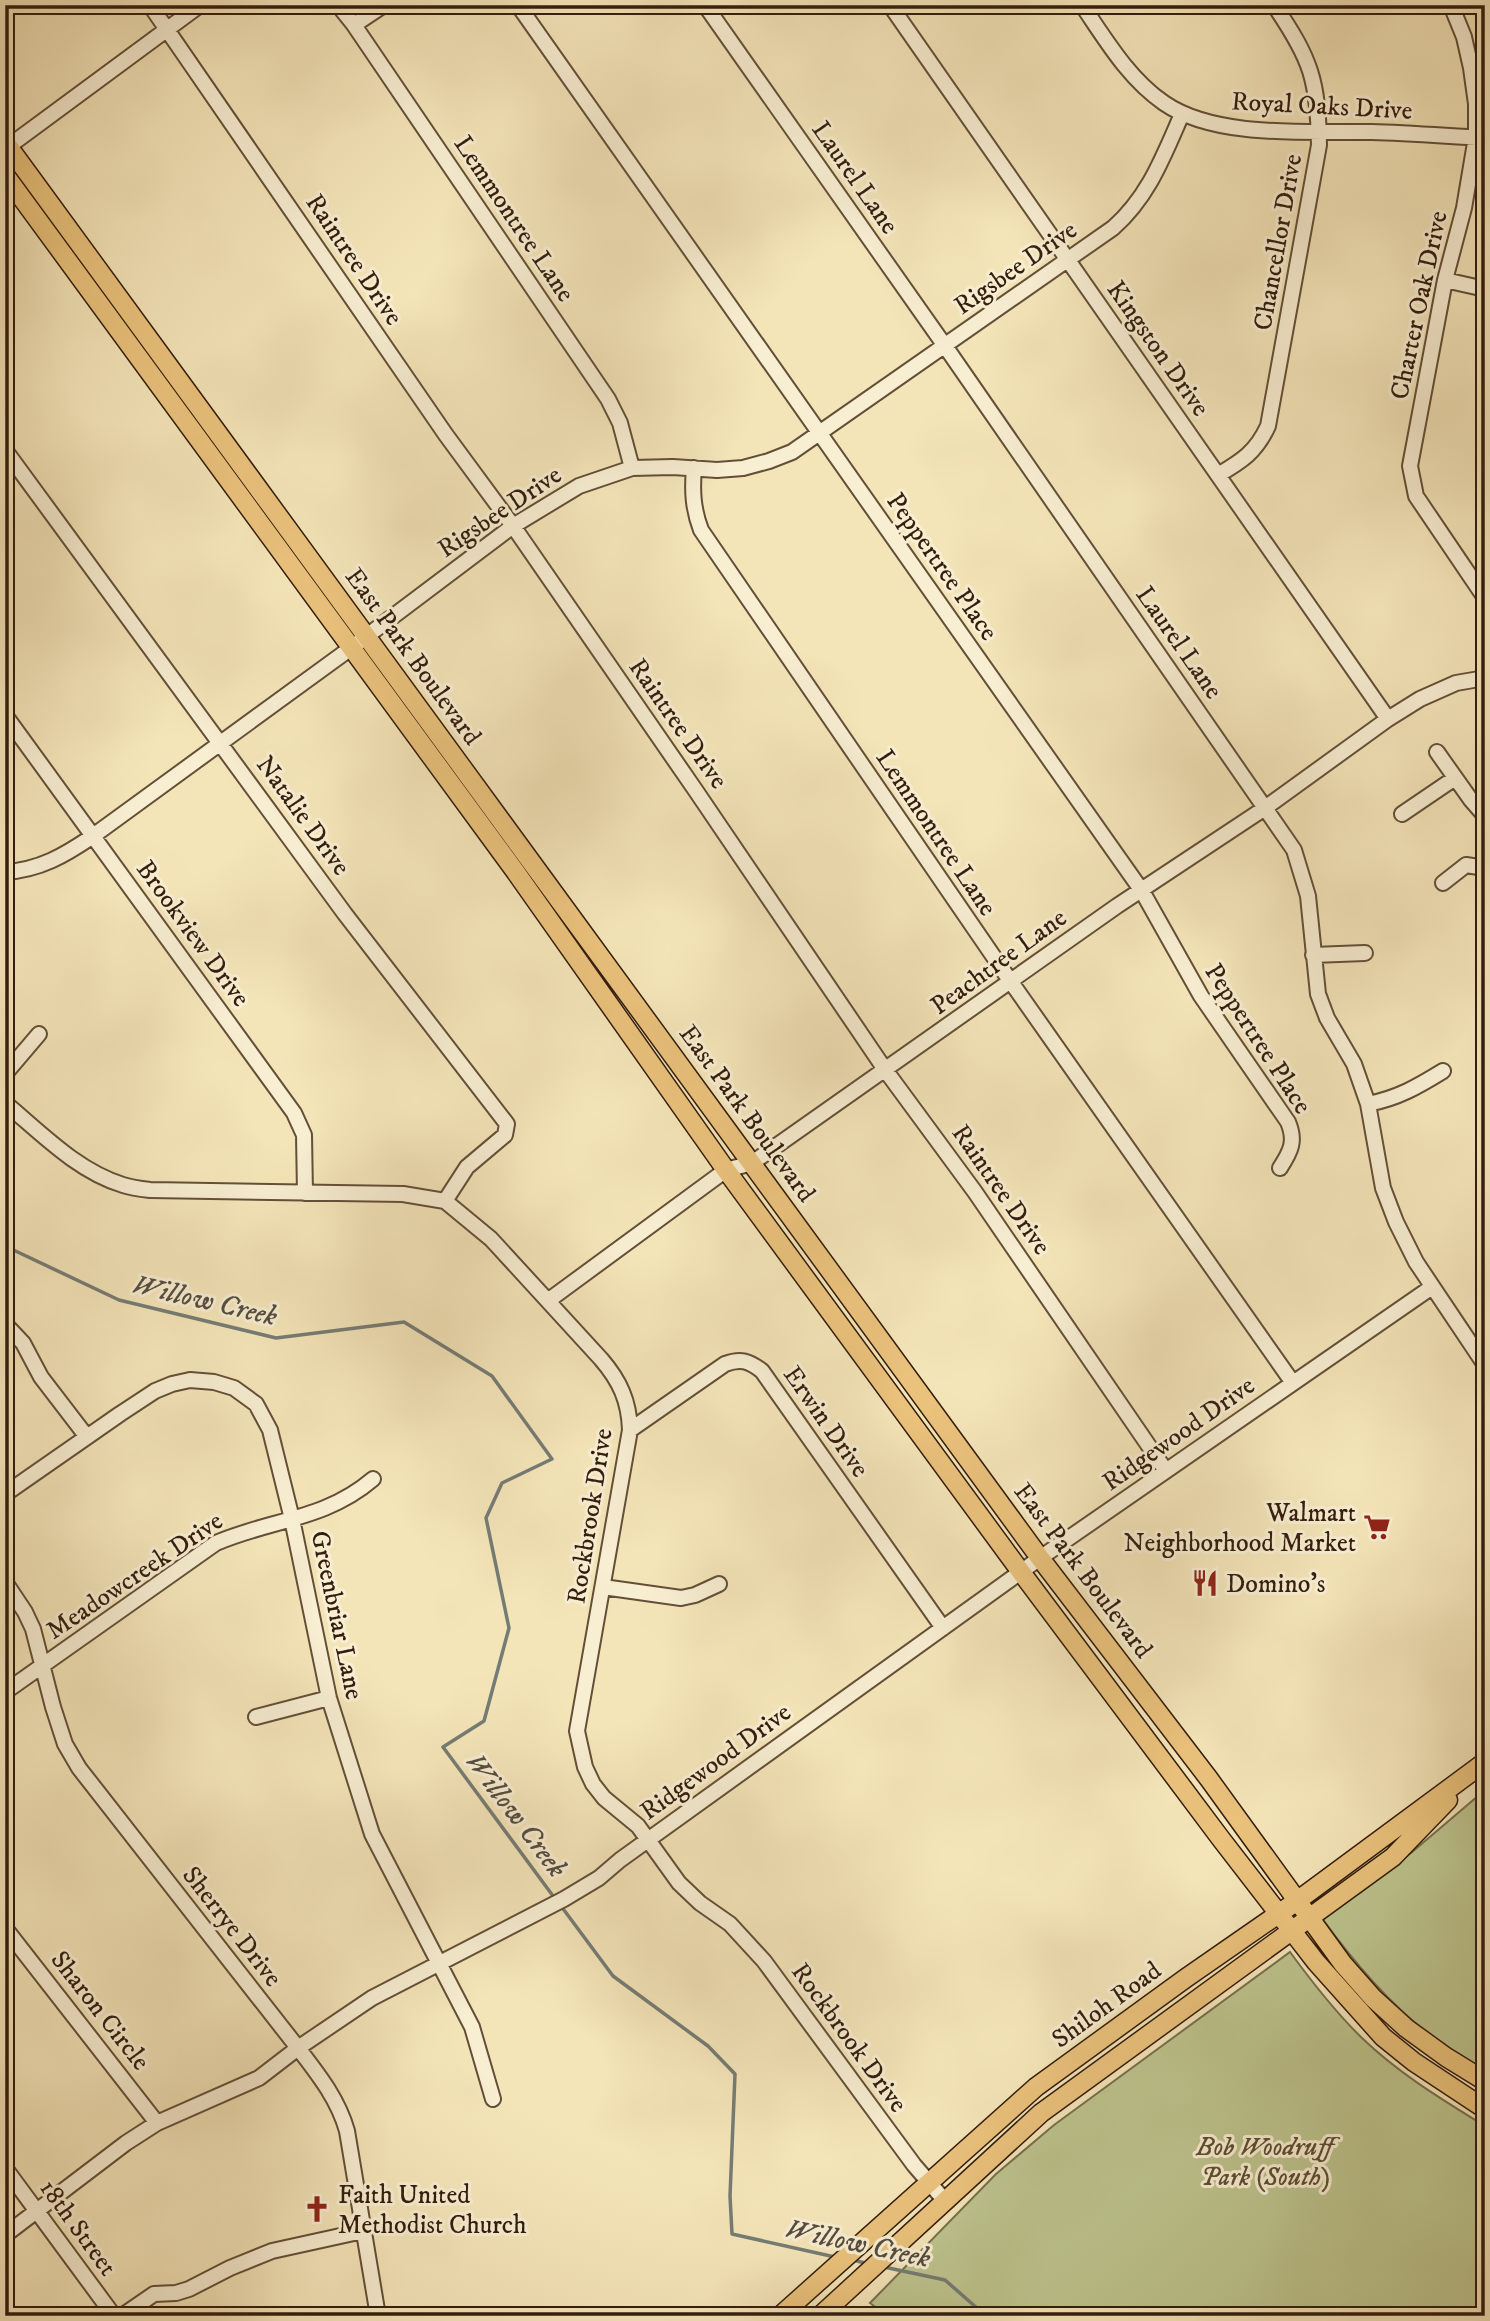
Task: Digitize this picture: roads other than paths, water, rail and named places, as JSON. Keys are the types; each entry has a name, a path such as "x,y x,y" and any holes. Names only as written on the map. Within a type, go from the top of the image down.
{"main road":[{"name":"East Park Boulevard","path":"6,146 1040,1558 1209,1779 1343,1964 1380,2006 1446,2057 1485,2081"},
{"name":"East Park Boulevard","path":"5,175 515,871 726,1170 1021,1572 1291,1931 1323,1971 1383,2036 1414,2062 1485,2109"},
{"name":"Shiloh Road","path":"780,2316 1044,2081 1297,1901 1485,1762"},
{"name":"Shiloh Road","path":"820,2316 1041,2113 1393,1857 1485,1762"}],"street":[{"name":"Raintree Drive","path":"150,5 446,435 513,526 696,790 886,1071 975,1192 1166,1471"},
{"path":"6,146 200,5"},
{"name":"Lemmontree Lane","path":"338,5 608,398 620,423 632,468"},
{"path":"354,25 384,5"},
{"name":"Peppertree Place","path":"518,5 1142,891 1200,996 1287,1122 1293,1142 1280,1168"},
{"name":"Laurel Lane","path":"705,5 1294,850 1308,896 1318,993 1327,1018 1354,1064 1368,1104 1383,1188 1416,1262 1484,1360"},
{"name":"Kingston Drive","path":"890,5 1388,719"},
{"name":"Royal Oaks Drive","path":"1082,5 1121,62 1156,97 1182,114 1232,126 1294,132 1480,137"},
{"name":"Chancellor Drive","path":"1218,475 1251,453 1260,444 1268,426 1319,145 1318,103 1312,72 1300,43 1274,5"},
{"name":"Charter Oak Drive","path":"1451,5 1464,37 1471,68 1480,137 1445,280 1410,466 1416,496 1485,598"},
{"name":"Rigsbee Drive","path":"5,872 52,862 93,836 513,526 579,485 632,468 743,468 792,452 820,434 1113,228 1136,206 1160,164 1182,114"},
{"path":"1445,280 1485,289"},
{"name":"Natalie Drive","path":"5,450 353,924 507,1124 505,1135 467,1167 445,1201"},
{"name":"Lemmontree Lane","path":"694,468 693,501 701,530 1010,982 1293,1383"},
{"name":"Peachtree Lane","path":"549,1300 726,1170 752,1163 886,1071 1106,913 1265,808 1388,719 1420,699 1456,683 1485,678"},
{"name":"Brookview Drive","path":"5,715 294,1113 304,1135 305,1193"},
{"path":"1437,752 1485,816"},
{"path":"1402,814 1455,778"},
{"path":"1443,883 1466,865 1485,868"},
{"path":"1313,955 1365,953"},
{"path":"5,1074 39,1034"},
{"path":"1368,1104 1413,1090 1443,1071"},
{"path":"5,1103 78,1163 124,1186 150,1191 403,1194 445,1201"},
{"name":"Rockbrook Drive","path":"445,1201 491,1239 549,1300 616,1376 627,1406 630,1430 577,1731 585,1767 593,1784 604,1798 638,1826 679,1883 700,1903 730,1924 764,1961 929,2183 946,2202"},
{"name":"Ridgewood Drive","path":"5,2235 126,2143 157,2123 259,2078 298,2048 373,1998 564,1899 599,1878 1040,1558 1432,1287"},
{"path":"5,1324 23,1343 41,1377 87,1437"},
{"name":"Erwin Drive","path":"630,1430 725,1364 737,1360 750,1362 762,1371 943,1628"},
{"name":"Greenbriar Lane","path":"5,1494 155,1391 172,1384 190,1380 214,1382 234,1388 256,1404 271,1430 329,1698 372,1834 472,2027 494,2099"},
{"name":"Meadowcreek Drive","path":"5,1692 216,1543 244,1531 328,1509 354,1495 373,1479"},
{"name":"Sherrye Drive","path":"5,1582 33,1629 65,1744 79,1768 298,2048 329,2090 342,2113 378,2316"},
{"path":"603,1587 681,1598 719,1584"},
{"path":"256,1717 329,1698"},
{"name":"Sharon Circle","path":"5,1928 157,2123"},
{"name":"18th Street","path":"5,2168 114,2316"},
{"path":"122,2316 154,2294 176,2293 189,2289 272,2251 363,2231"}],"waterway":[{"name":"Willow Creek","path":"5,1246 119,1300 276,1338 404,1322 492,1376 552,1459 502,1483 486,1518 509,1628 484,1721 443,1747 556,1900"},
{"name":"Willow Creek","path":"561,1906 613,1976 708,2046 735,2074 730,2196 732,2234 835,2257"},
{"name":"Willow Creek","path":"853,2260 869,2264"},
{"name":"Willow Creek","path":"884,2267 945,2280 986,2316"}],"place":[{"name":"Walmart Neighborhood Market","path":"1377,1527"},
{"name":"Domino's","path":"1205,1583"},
{"name":"Faith United Methodist Church","path":"317,2209"}],"park label":[{"name":"Bob Woodruff Park (South)","path":"1265,2161"}]}
